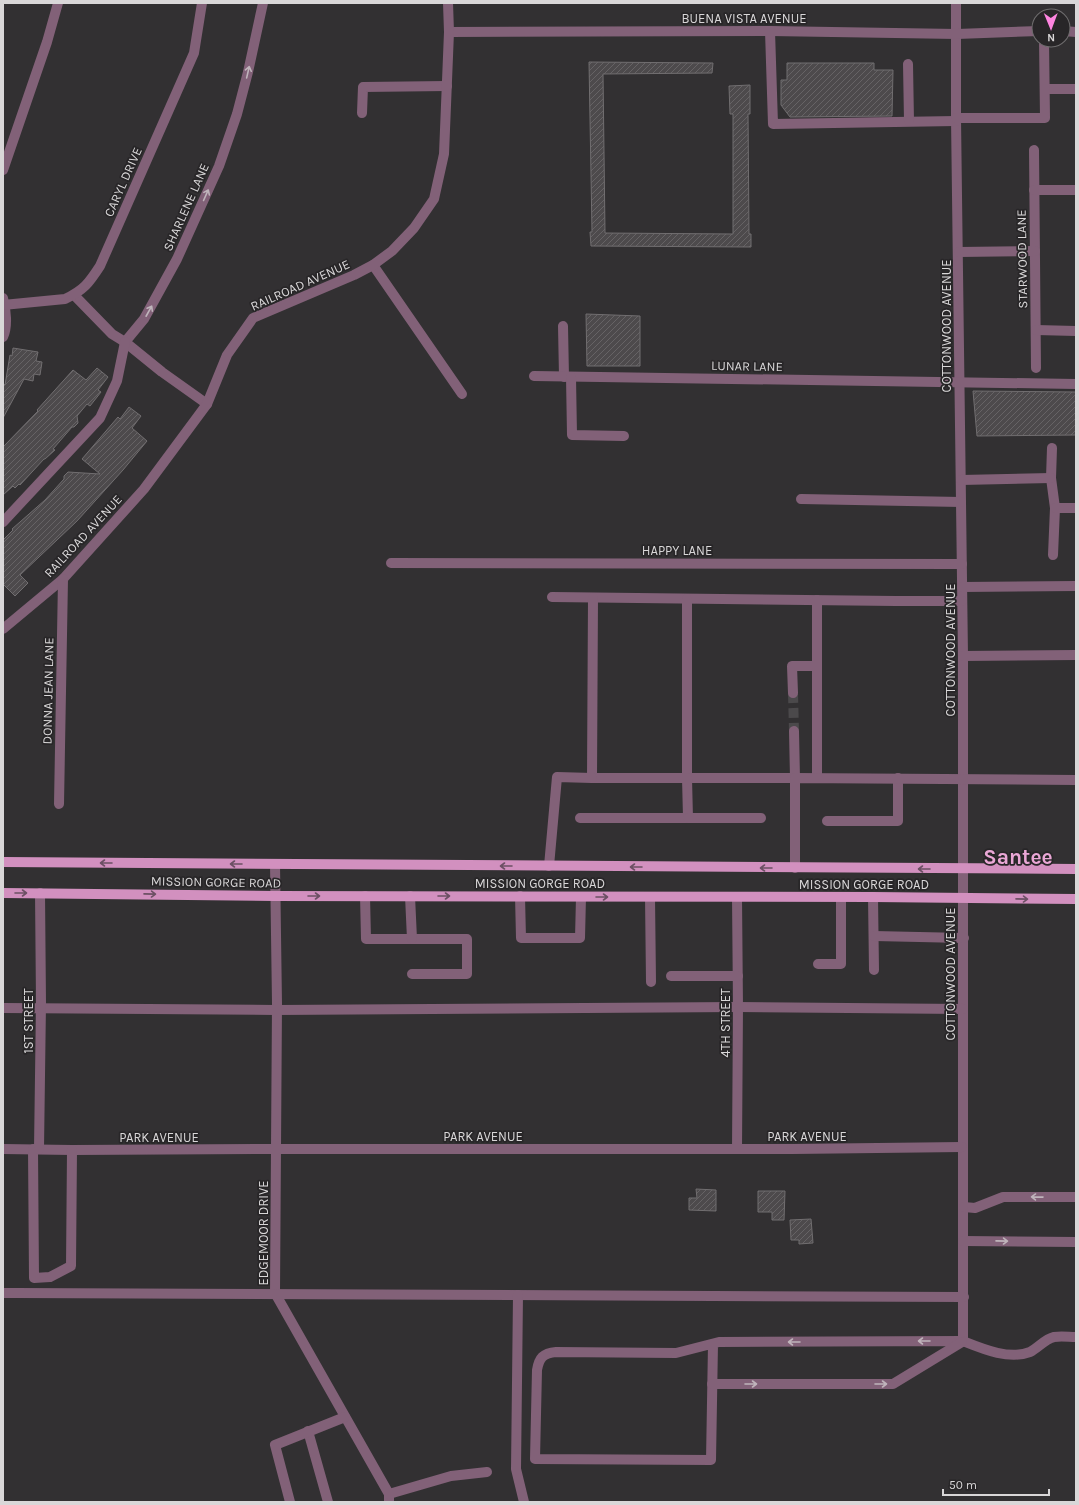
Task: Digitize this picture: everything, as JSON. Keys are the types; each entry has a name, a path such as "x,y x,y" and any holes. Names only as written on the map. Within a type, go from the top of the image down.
{"main road":[{"name":"MISSION GORGE ROAD","path":"3,862 1076,870"},
{"name":"MISSION GORGE ROAD","path":"3,893 275,896 873,897 1076,899"}],"street":[{"path":"3,170 47,42 58,3"},
{"name":"CARYL DRIVE","path":"4,303 65,299 74,295 89,284 100,266 194,53 202,3"},
{"name":"SHARLENE LANE","path":"124,342 144,319 177,259 219,166 237,114 263,3"},
{"name":"RAILROAD AVENUE","path":"3,629 63,578 144,489 207,404 227,355 253,318 354,275 373,265 392,251 414,228 434,199 444,154 449,32 448,3"},
{"name":"COTTONWOOD AVENUE","path":"956,3 964,780 962,1147 964,1207 963,1341"},
{"path":"770,31 773,124 1045,118 1044,48"},
{"name":"BUENA VISTA AVENUE","path":"449,32 770,31 957,34 1031,31"},
{"path":"908,64 909,121"},
{"path":"362,113 363,87 447,86"},
{"path":"1045,89 1076,90"},
{"name":"STARWOOD LANE","path":"1034,150 1036,368"},
{"path":"1034,190 1076,190"},
{"path":"959,252 1035,251"},
{"path":"373,265 462,394"},
{"path":"74,295 112,334 207,404"},
{"path":"3,337 6,332 4,303"},
{"path":"563,326 572,435 624,436"},
{"path":"1036,330 1076,331"},
{"path":"3,522 100,418 117,381 124,342"},
{"name":"LUNAR LANE","path":"534,376 1076,384"},
{"path":"1052,448 1051,478 1055,508 1053,555"},
{"path":"961,480 1051,478"},
{"path":"801,499 961,502"},
{"path":"1055,508 1076,508"},
{"name":"HAPPY LANE","path":"391,563 962,564"},
{"name":"DONNA JEAN LANE","path":"59,804 63,578"},
{"path":"962,587 1076,586"},
{"path":"552,597 962,601"},
{"path":"592,778 593,598"},
{"path":"687,599 688,818"},
{"path":"817,600 817,778"},
{"path":"963,656 1076,655"},
{"path":"793,693 792,666 817,666"},
{"path":"794,731 795,868"},
{"path":"549,866 557,777 1076,780"},
{"path":"827,821 898,821 898,778"},
{"path":"580,818 761,818"},
{"name":"EDGEMOOR DRIVE","path":"274,864 276,1010 276,1292 389,1498 451,1476 487,1472"},
{"name":"1ST STREET","path":"40,893 41,1009 36,1149 34,1278 50,1277 72,1266 72,1150"},
{"path":"365,896 366,939 467,938 467,974 412,974"},
{"path":"410,896 412,939"},
{"path":"520,896 521,938 580,938 581,896"},
{"path":"650,897 651,982"},
{"name":"4TH STREET","path":"737,897 737,1149"},
{"path":"818,964 841,964 841,897"},
{"path":"873,897 874,970"},
{"path":"874,936 964,938"},
{"path":"671,976 738,976"},
{"path":"3,1008 276,1010 738,1007 963,1009"},
{"name":"PARK AVENUE","path":"3,1149 737,1149 962,1147"},
{"path":"964,1207 975,1208 1003,1197 1076,1197"},
{"path":"963,1240 1076,1242"},
{"path":"3,1293 276,1292 518,1295 964,1297"},
{"path":"518,1295 516,1469 524,1502"},
{"path":"713,1344 711,1460 535,1459 537,1370 539,1360 542,1355 548,1353 676,1353 719,1342 963,1341 998,1353 1015,1355 1030,1352 1054,1337 1076,1337"},
{"path":"712,1384 893,1384 963,1341"},
{"path":"290,1502 275,1445 345,1417"},
{"path":"308,1432 328,1502"}],"building":[{"path":"589,62 713,63 712,73 603,74 605,233 733,234 733,114 730,114 729,86 750,85 750,114 748,114 749,234 751,234 751,247 591,246"},
{"path":"787,63 874,63 874,70 893,70 892,116 790,117 781,105 781,80 787,80"},
{"path":"586,314 640,316 640,366 587,366"},
{"path":"13,348 38,352 36,361 42,362 40,375 34,374 33,381 24,379 3,418 3,383 5,385 10,355 12,356"},
{"path":"97,368 108,377 98,390 101,392 90,406 87,404 77,416 78,423 72,427 53,449 55,450 44,459 20,485 19,484 15,488 13,486 3,495 3,447 38,411 37,410 73,370 86,380"},
{"path":"973,391 1076,392 1076,435 977,436"},
{"path":"129,407 141,416 132,428 147,441 77,521 20,575 28,583 15,596 3,584 3,540 13,530 12,529 45,500 64,479 64,476 68,472 100,474 82,459 118,417 120,419"},
{"path":"696,1189 716,1190 716,1211 689,1210 689,1198 697,1198"},
{"path":"758,1191 785,1191 784,1220 772,1220 772,1212 758,1212"},
{"path":"811,1219 813,1243 799,1244 799,1240 791,1240 790,1220"}],"tunnel":[{"path":"793,693 794,731"}],"district":[{"name":"Santee","path":"1018,857"}]}
